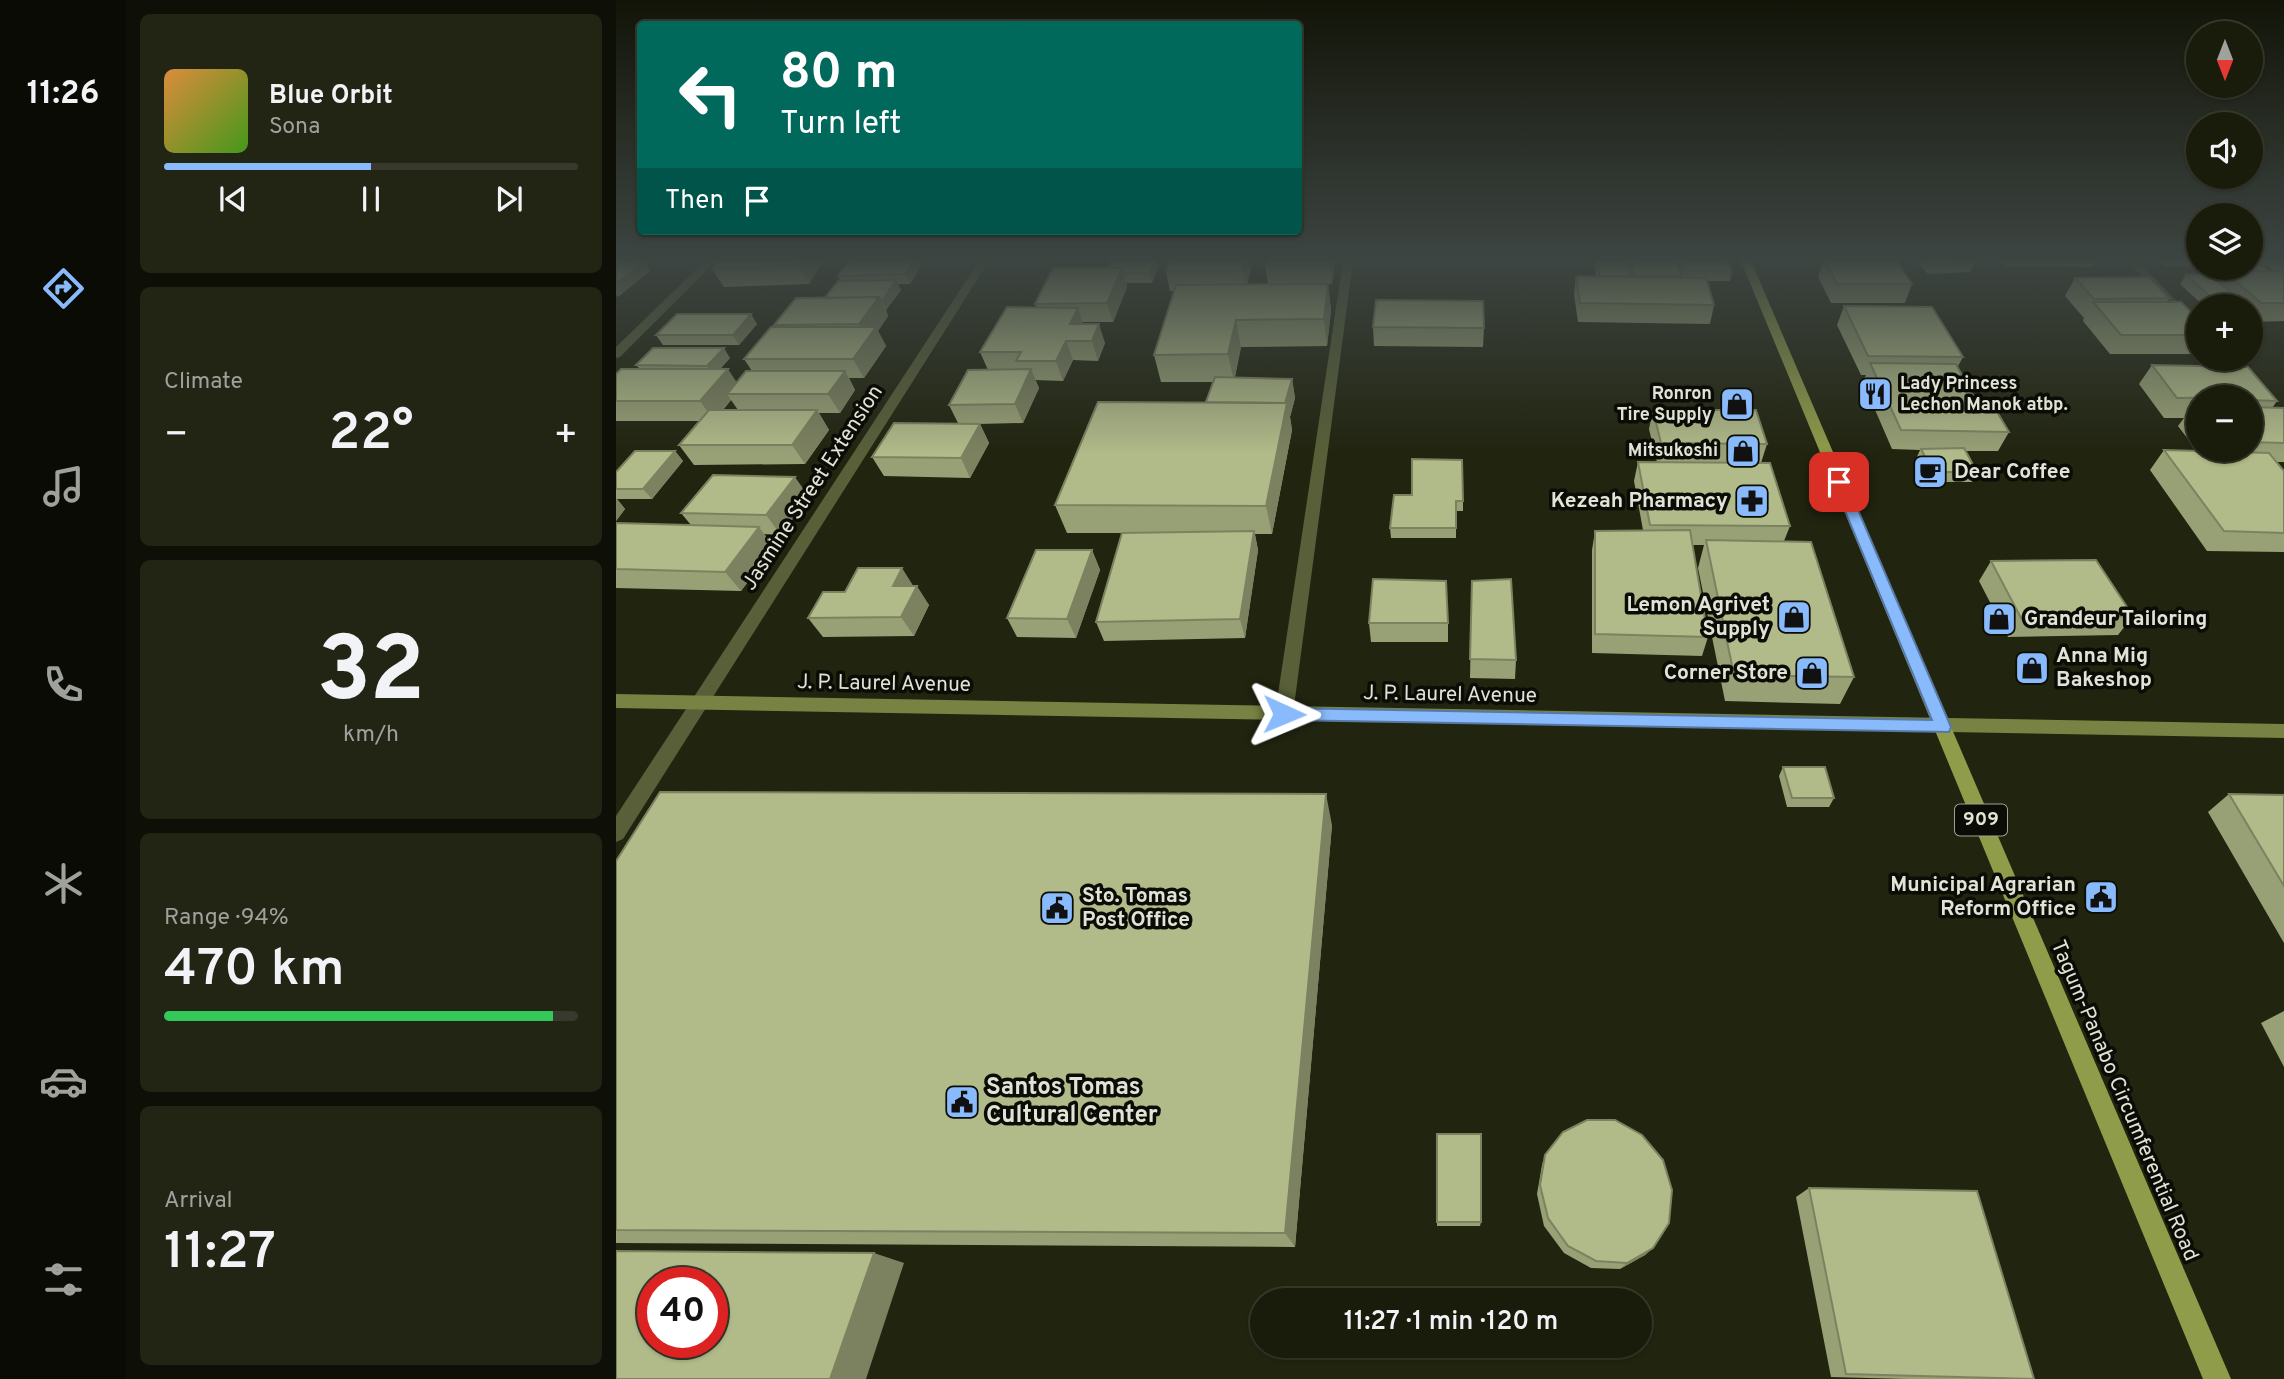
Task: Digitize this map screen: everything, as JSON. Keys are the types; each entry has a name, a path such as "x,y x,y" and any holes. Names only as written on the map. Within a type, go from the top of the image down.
{"main road":[{"name":"Tagum-Panabo Circumferential Road","path":"1773,325 2217,1379"}],"street":[{"path":"616,354 645,325"},
{"name":"Jasmine Street Extension","path":"616,833 943,325"},
{"path":"1284,714 1339,325"},
{"path":"2237,371 2250,385"},
{"name":"J. P. Laurel Avenue","path":"616,701 1943,727 2284,731"}],"building":[{"path":"666,325 741,325 733,335 656,335"},
{"path":"996,325 1098,325 1092,341 1066,341 1056,361 1016,361 1021,352 980,352"},
{"path":"1163,325 1235,325 1228,354 1154,355"},
{"path":"1484,325 1484,328 1373,327"},
{"path":"1853,325 1943,325 1963,357 1868,356"},
{"path":"2113,325 2186,325 2186,335 2121,335"},
{"path":"771,327 876,327 853,359 744,359"},
{"path":"653,348 724,348 707,366 636,365"},
{"path":"1870,363 1956,364 1975,399 1990,400 2009,432 1901,430"},
{"path":"2152,365 2186,366 2186,371 2251,371 2277,401 2263,400 2263,385 2186,385 2186,398 2177,398"},
{"path":"621,369 728,369 700,401 616,401 616,374"},
{"path":"1031,369 1015,404 949,405 968,370"},
{"path":"746,371 845,371 828,394 727,394"},
{"path":"1215,377 1292,379 1285,403 1206,402"},
{"path":"1098,402 1287,403 1266,506 1055,505"},
{"path":"2263,407 2284,408 2284,443 2263,442"},
{"path":"709,410 817,410 792,445 679,445"},
{"path":"1653,410 1756,410 1767,444 1661,443"},
{"path":"894,423 980,424 961,458 872,457"},
{"path":"1964,448 1977,472 1933,472 1921,449"},
{"path":"2164,450 2186,451 2186,462 2263,462 2263,453 2269,453 2284,471 2284,533 2224,531"},
{"path":"635,451 675,451 643,489 616,489 616,472"},
{"path":"1412,459 1462,460 1463,501 1456,501 1456,528 1390,528 1394,495 1412,495"},
{"path":"1638,462 1770,463 1790,526 1650,525"},
{"path":"713,475 795,477 766,515 681,513"},
{"path":"616,523 759,527 725,572 616,569"},
{"path":"1690,530 1708,637 1595,634 1595,531"},
{"path":"1254,531 1240,619 1096,622 1122,533"},
{"path":"1706,540 1811,542 1854,677 1734,675"},
{"path":"1036,550 1092,550 1067,619 1007,618"},
{"path":"2096,560 2133,616 2021,618 1991,561"},
{"path":"858,568 902,568 893,586 917,586 901,617 808,618 823,592 845,592"},
{"path":"1373,579 1446,581 1448,623 1369,623"},
{"path":"1511,579 1516,660 1470,659 1472,581"},
{"path":"1783,767 1825,767 1834,798 1792,798"},
{"name":"Santos Tomas Cultural Center","path":"660,792 1326,794 1285,1233 616,1230 616,861"},
{"path":"2229,794 2284,795 2284,886"},
{"path":"1587,1120 1615,1120 1642,1135 1663,1160 1672,1190 1669,1223 1653,1248 1627,1263 1596,1261 1568,1246 1548,1218 1540,1185 1545,1155 1563,1132"},
{"path":"1437,1134 1481,1134 1481,1222 1437,1222"},
{"path":"1809,1188 1977,1191 2034,1379 1846,1374"},
{"path":"616,1251 874,1253 830,1379 616,1379"}],"place":[{"name":"Lady Princess Lechon Manok atbp.","path":"1875,394"},
{"name":"Ronron Tire Supply","path":"1737,404"},
{"name":"Mitsukoshi","path":"1743,451"},
{"name":"Dear Coffee","path":"1930,472"},
{"name":"Kezeah Pharmacy","path":"1752,501"},
{"name":"Lemon Agrivet Supply","path":"1794,617"},
{"name":"Grandeur Tailoring","path":"1999,619"},
{"name":"Anna Mig Bakeshop","path":"2032,668"},
{"name":"Corner Store","path":"1812,673"},
{"name":"Municipal Agrarian Reform Office","path":"2101,897"},
{"name":"Sto. Tomas Post Office","path":"1057,908"},
{"name":"Santos Tomas Cultural Center","path":"962,1102"}],"route":[{"path":"1284,714 1943,727 1839,482"}]}
